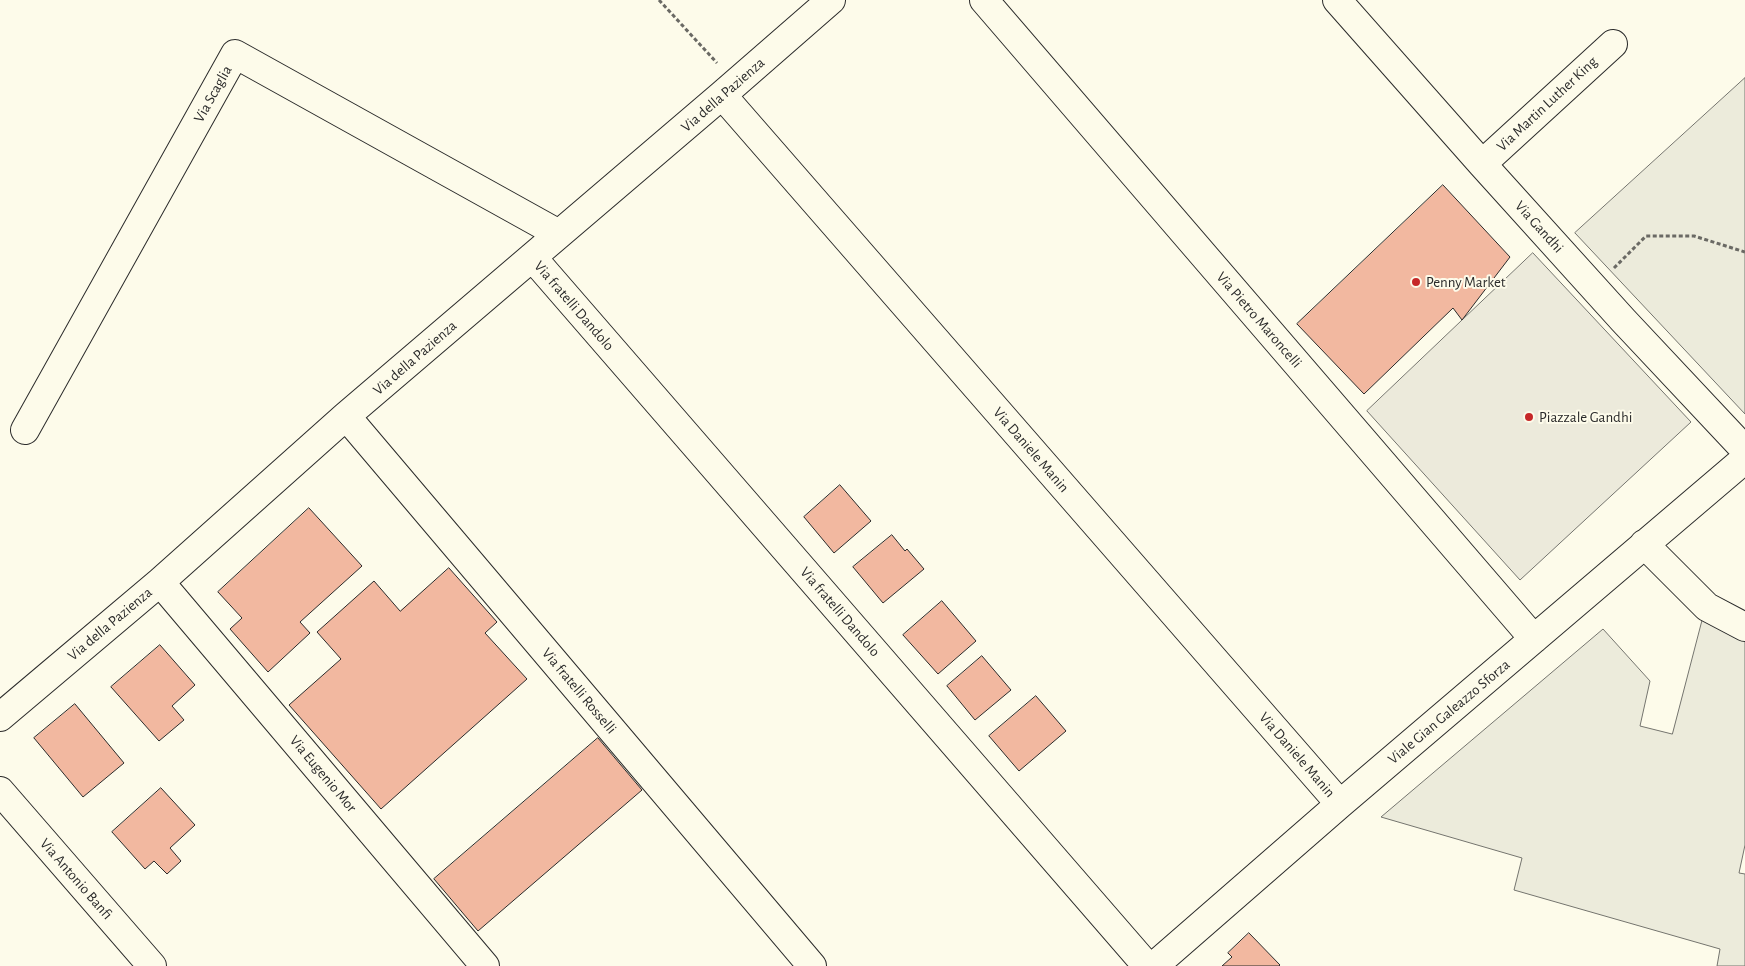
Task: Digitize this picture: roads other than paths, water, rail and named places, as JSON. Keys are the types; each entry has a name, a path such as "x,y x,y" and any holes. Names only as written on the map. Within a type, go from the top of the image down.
{"street":[{"name":"Via della Pazienza","path":"0,717 160,582 346,416 729,90 831,0"},
{"name":"Via Pietro Maroncelli","path":"984,0 1534,639"},
{"name":"Via Gandhi","path":"1337,0 1594,288 1745,450"},
{"name":"Via Martin Luther King","path":"1482,164 1612,44"},
{"name":"Via Scaglia","path":"25,430 235,54 559,234"},
{"name":"Via Daniele Manin","path":"729,90 1340,804"},
{"name":"Via fratelli Dandolo","path":"532,258 1147,966"},
{"name":"Via fratelli Rosselli","path":"346,416 812,966"},
{"name":"Viale Gian Galeazzo Sforza","path":"1154,966 1340,804 1745,459"},
{"path":"1644,544 1707,608 1745,626"},
{"name":"Via Eugenio Mor","path":"160,582 485,966"},
{"name":"Via Antonio Banfi","path":"0,791 152,966"}],"place":[{"name":"Penny Market","path":"1416,282"},
{"name":"Piazzale Gandhi","path":"1529,417"}]}
